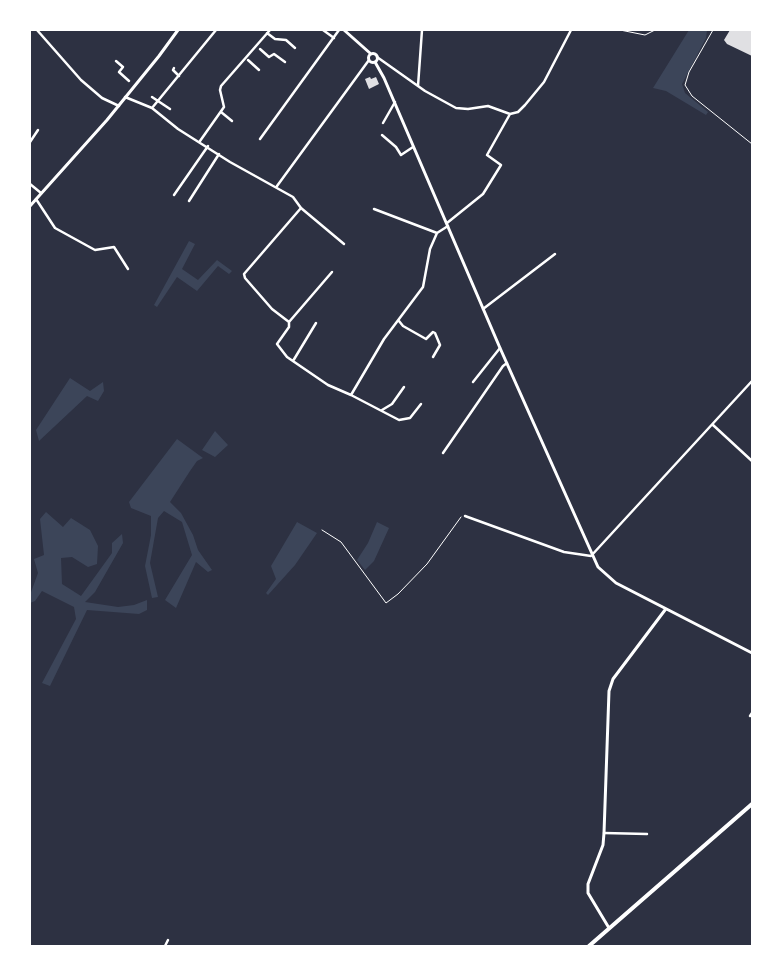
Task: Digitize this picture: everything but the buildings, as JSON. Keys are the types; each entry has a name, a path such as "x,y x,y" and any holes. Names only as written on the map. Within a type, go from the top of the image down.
{"main road":[{"path":"588,946 752,804"}],"street":[{"path":"37,30 81,80 102,98 119,106"},
{"path":"30,206 119,106 133,85 178,30"},
{"path":"152,108 216,30"},
{"path":"324,30 334,38"},
{"path":"260,139 339,30"},
{"path":"344,30 371,54 418,86 456,108 468,109 488,106 510,114 518,112 526,105 544,82 571,30"},
{"path":"418,86 422,30"},
{"path":"200,140 224,107 220,90 221,86 268,31 275,39 286,40 295,48"},
{"path":"260,48 269,57 274,54 284,62"},
{"path":"277,186 369,60 371,54"},
{"path":"375,62 377,57"},
{"path":"246,58 259,70"},
{"path":"369,60 375,62 395,102 591,556 607,577 665,610 752,653"},
{"path":"116,61 123,67 118,72 129,81"},
{"path":"174,68 173,70 179,76"},
{"path":"126,97 152,108 178,129 200,140 219,154 294,197 301,208 344,244"},
{"path":"152,97 170,109"},
{"path":"383,123 395,102"},
{"path":"221,112 232,121"},
{"path":"351,395 384,339 423,288 428,258 437,233 483,194 501,164 487,155 510,114"},
{"path":"30,142 38,130"},
{"path":"382,135 396,147 401,155 414,146"},
{"path":"174,195 208,146"},
{"path":"190,201 219,154"},
{"path":"30,184 41,194"},
{"path":"36,199 55,228 95,250 114,247 128,269"},
{"path":"289,322 272,309 244,278 244,274 301,208"},
{"path":"374,209 437,233"},
{"path":"483,309 555,254"},
{"path":"332,272 289,322 289,327 277,344 293,361 328,385 399,420 410,418 421,404"},
{"path":"399,321 403,326 426,339 432,332 435,333 440,345 433,357"},
{"path":"293,361 316,323"},
{"path":"473,382 500,348"},
{"path":"442,453 507,363"},
{"path":"591,556 752,381"},
{"path":"381,410 392,404 404,387"},
{"path":"713,425 752,461"},
{"path":"465,516 564,552 591,556"},
{"path":"609,928 588,893 588,884 603,845 609,690 613,679 665,610"},
{"path":"604,833 647,834"},
{"path":"165,946 168,940"}],"lane":[{"path":"713,30 689,72 685,85 692,96 752,144"}],"path":[{"path":"620,30 645,35 655,30"},
{"path":"322,530 341,542 386,603 398,594 427,564 457,521 465,516"}],"shaded area":[{"path":"689,30 707,30 706,38 682,84 685,93 708,112 706,115 666,91 653,88"},
{"path":"189,241 195,244 182,269 198,280 217,260 232,271 229,274 218,266 197,291 177,277 157,307 154,305"},
{"path":"70,378 90,391 103,382 104,391 98,401 87,396 39,441 36,430"},
{"path":"215,431 228,445 215,457 202,450"},
{"path":"177,439 203,458 197,461 170,502 181,513 193,535 198,550 212,570 208,572 196,562 176,608 165,600 192,555 182,522 164,511 158,518 150,563 158,597 152,598 145,566 151,535 151,516 131,508 129,502"},
{"path":"46,512 63,527 71,518 90,530 98,546 97,564 88,567 72,557 61,558 62,584 81,596 112,553 112,543 122,534 123,543 95,592 85,602 118,607 134,605 147,600 147,610 139,614 87,610 50,686 42,683 76,619 74,607 42,591 35,601 30,603 30,595 38,573 34,559 44,555 40,519"},
{"path":"297,522 317,533 295,565 268,595 266,593 276,579 271,566"},
{"path":"377,522 389,528 374,561 365,570 357,560 368,543"}]}
